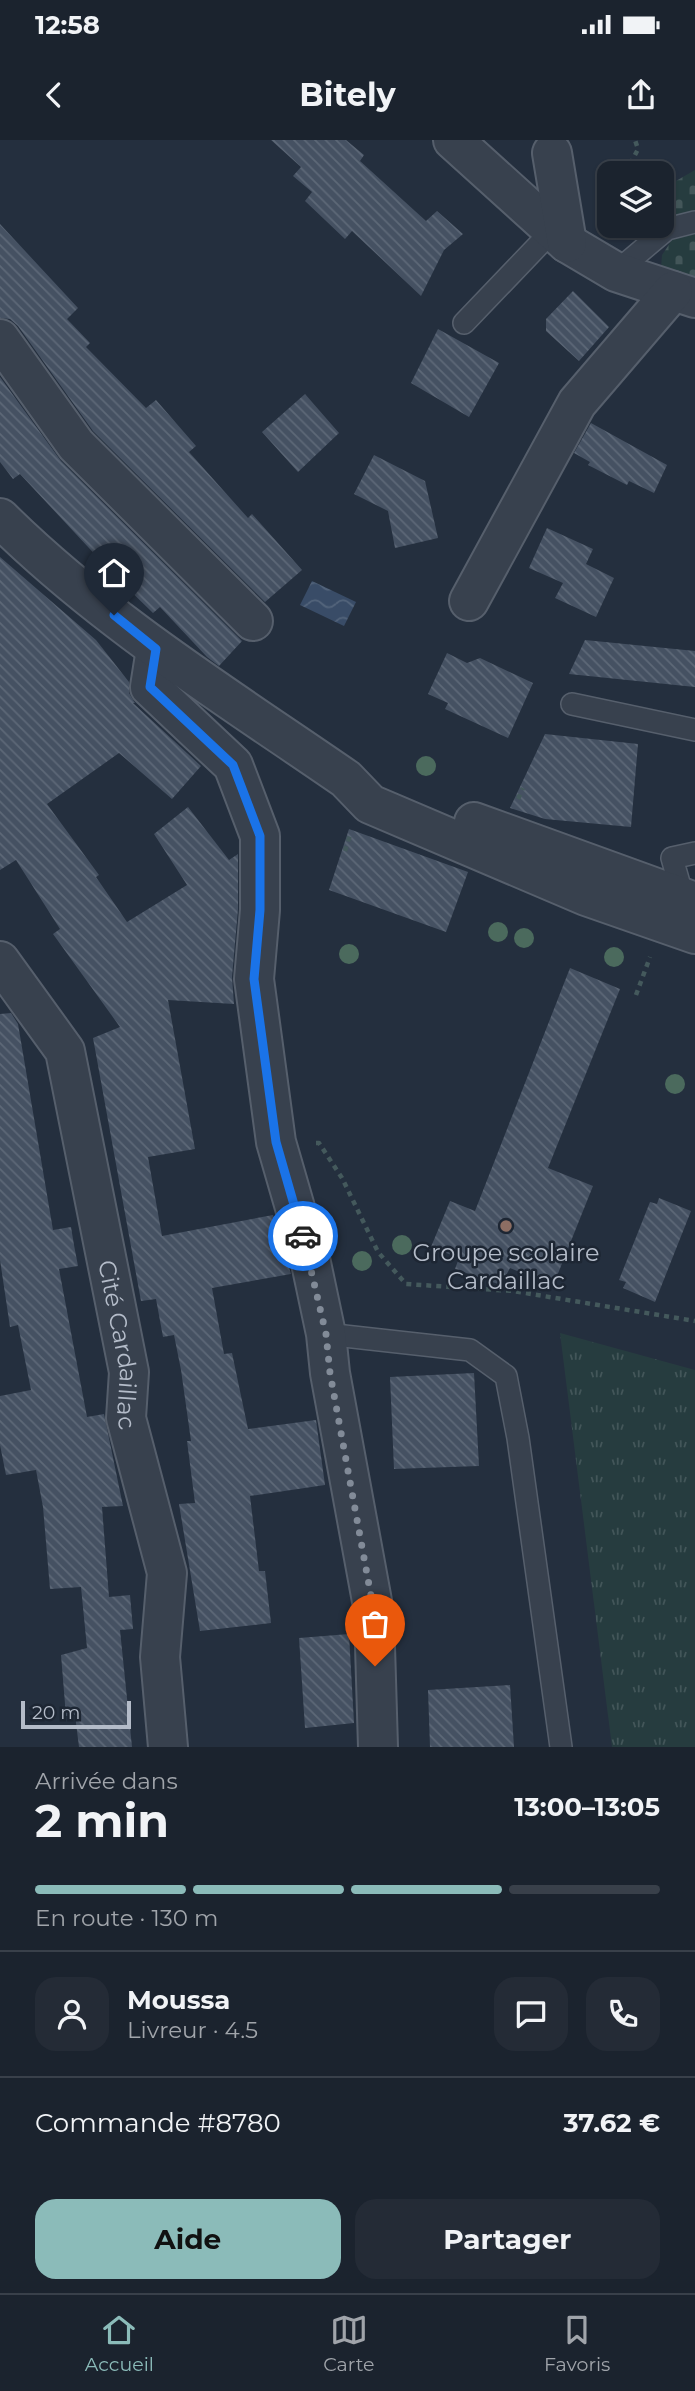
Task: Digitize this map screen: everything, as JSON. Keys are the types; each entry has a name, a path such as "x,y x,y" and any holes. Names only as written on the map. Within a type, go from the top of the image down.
{"street":[{"path":"453,140 560,237 616,272 684,295 577,403 469,601"},
{"path":"504,186 555,146"},
{"path":"555,146 560,237"},
{"path":"0,339 76,445 253,621"},
{"path":"0,518 35,553 156,649 346,779 370,804 586,896 682,922"},
{"path":"156,649 150,687 233,765 260,836 260,910 254,979 276,1142 311,1263 326,1334 330,1373 374,1612 378,1747"},
{"name":"Cité Cardaillac","path":"0,961 65,1051 129,1372 126,1418 167,1573 160,1657 168,1747"}],"lane":[{"path":"616,272 667,229 693,226"},
{"path":"464,323 560,237"},
{"path":"572,704 695,730"},
{"path":"682,922 672,858 695,853"},
{"path":"326,1334 470,1350 506,1376 518,1438 561,1747"}],"path":[{"path":"632,161 638,149 635,140"},
{"path":"345,851 349,838"},
{"path":"636,995 682,922"},
{"path":"276,1142 319,1143 342,1178 378,1251 406,1284 513,1292 695,1321"}],"green space":[{"path":"695,170 695,279 661,268 662,255 670,243 669,238 674,238 674,182"},
{"path":"560,1333 695,1370 695,1747 612,1747"}],"water":[{"path":"312,581 356,602 344,626 300,605"}],"building":[{"path":"271,140 346,140 364,155 360,161 426,221 437,211 463,234 444,250 421,296 352,231 345,239 305,201 312,192 293,176 301,167"},
{"path":"0,224 78,308 67,319 90,343 86,347 146,408 156,400 196,446 189,452 248,518 252,514 302,570 265,602 93,431 18,326 10,319 0,318"},
{"path":"573,291 609,327 579,361 546,331 546,319"},
{"path":"438,329 499,363 469,417 411,383"},
{"path":"0,377 61,461 242,641 219,666 207,657 160,607 153,613 20,474 13,479 0,462"},
{"path":"305,394 339,433 298,472 262,432"},
{"path":"591,423 667,465 654,493 629,481 627,485 588,465 590,462 574,453"},
{"path":"374,455 425,481 438,538 395,548 388,511 354,494"},
{"path":"547,528 593,549 586,564 614,578 596,617 555,598 563,583 529,568"},
{"path":"0,557 96,640 129,682 133,703 201,766 172,799 119,753 47,804 99,875 96,877 127,922 187,885 154,834 188,807 229,860 238,854 238,909 232,977 234,1004 168,1000 195,1149 148,1157 162,1236 273,1215 291,1274 212,1288 224,1354 232,1353 248,1429 316,1420 325,1485 250,1496 259,1571 265,1571 271,1623 200,1631 179,1504 195,1503 187,1441 191,1441 181,1370 174,1335 163,1337 156,1299 141,1301 93,1038 120,1027 53,934 60,929 16,860 0,870"},
{"path":"585,640 695,651 695,687 569,674"},
{"path":"447,653 467,663 480,658 533,683 508,738 445,709 448,703 428,694"},
{"path":"545,734 638,744 631,827 545,819 510,808"},
{"path":"349,829 468,872 446,932 329,890"},
{"path":"570,968 620,989 548,1168 593,1186 553,1286 510,1268 501,1285 455,1269 459,1258 431,1247 450,1201 475,1211"},
{"path":"11,1013 18,1024 53,1230 71,1227 78,1266 59,1269 87,1417 104,1414 123,1506 102,1507 109,1597 130,1595 133,1629 120,1630 132,1747 79,1747 75,1715 66,1716 61,1655 87,1648 81,1587 50,1589 43,1507 36,1470 6,1475 0,1445 0,1396 31,1390 18,1325 10,1327 0,1260 0,1014"},
{"path":"659,1198 691,1211 655,1302 623,1288 626,1282 619,1280 650,1202 657,1204"},
{"path":"474,1373 479,1466 394,1469 390,1377"},
{"path":"349,1634 354,1723 305,1728 299,1638"},
{"path":"510,1685 514,1747 430,1747 428,1690"}],"way so far":[{"path":"303,1236 326,1334 330,1373 374,1612 375,1666"}],"place":[{"name":"Groupe scolaire Cardaillac","path":"506,1226"}],"route":[{"path":"114,615 156,649 150,687 233,765 260,836 260,910 254,979 276,1142 303,1236"}]}
